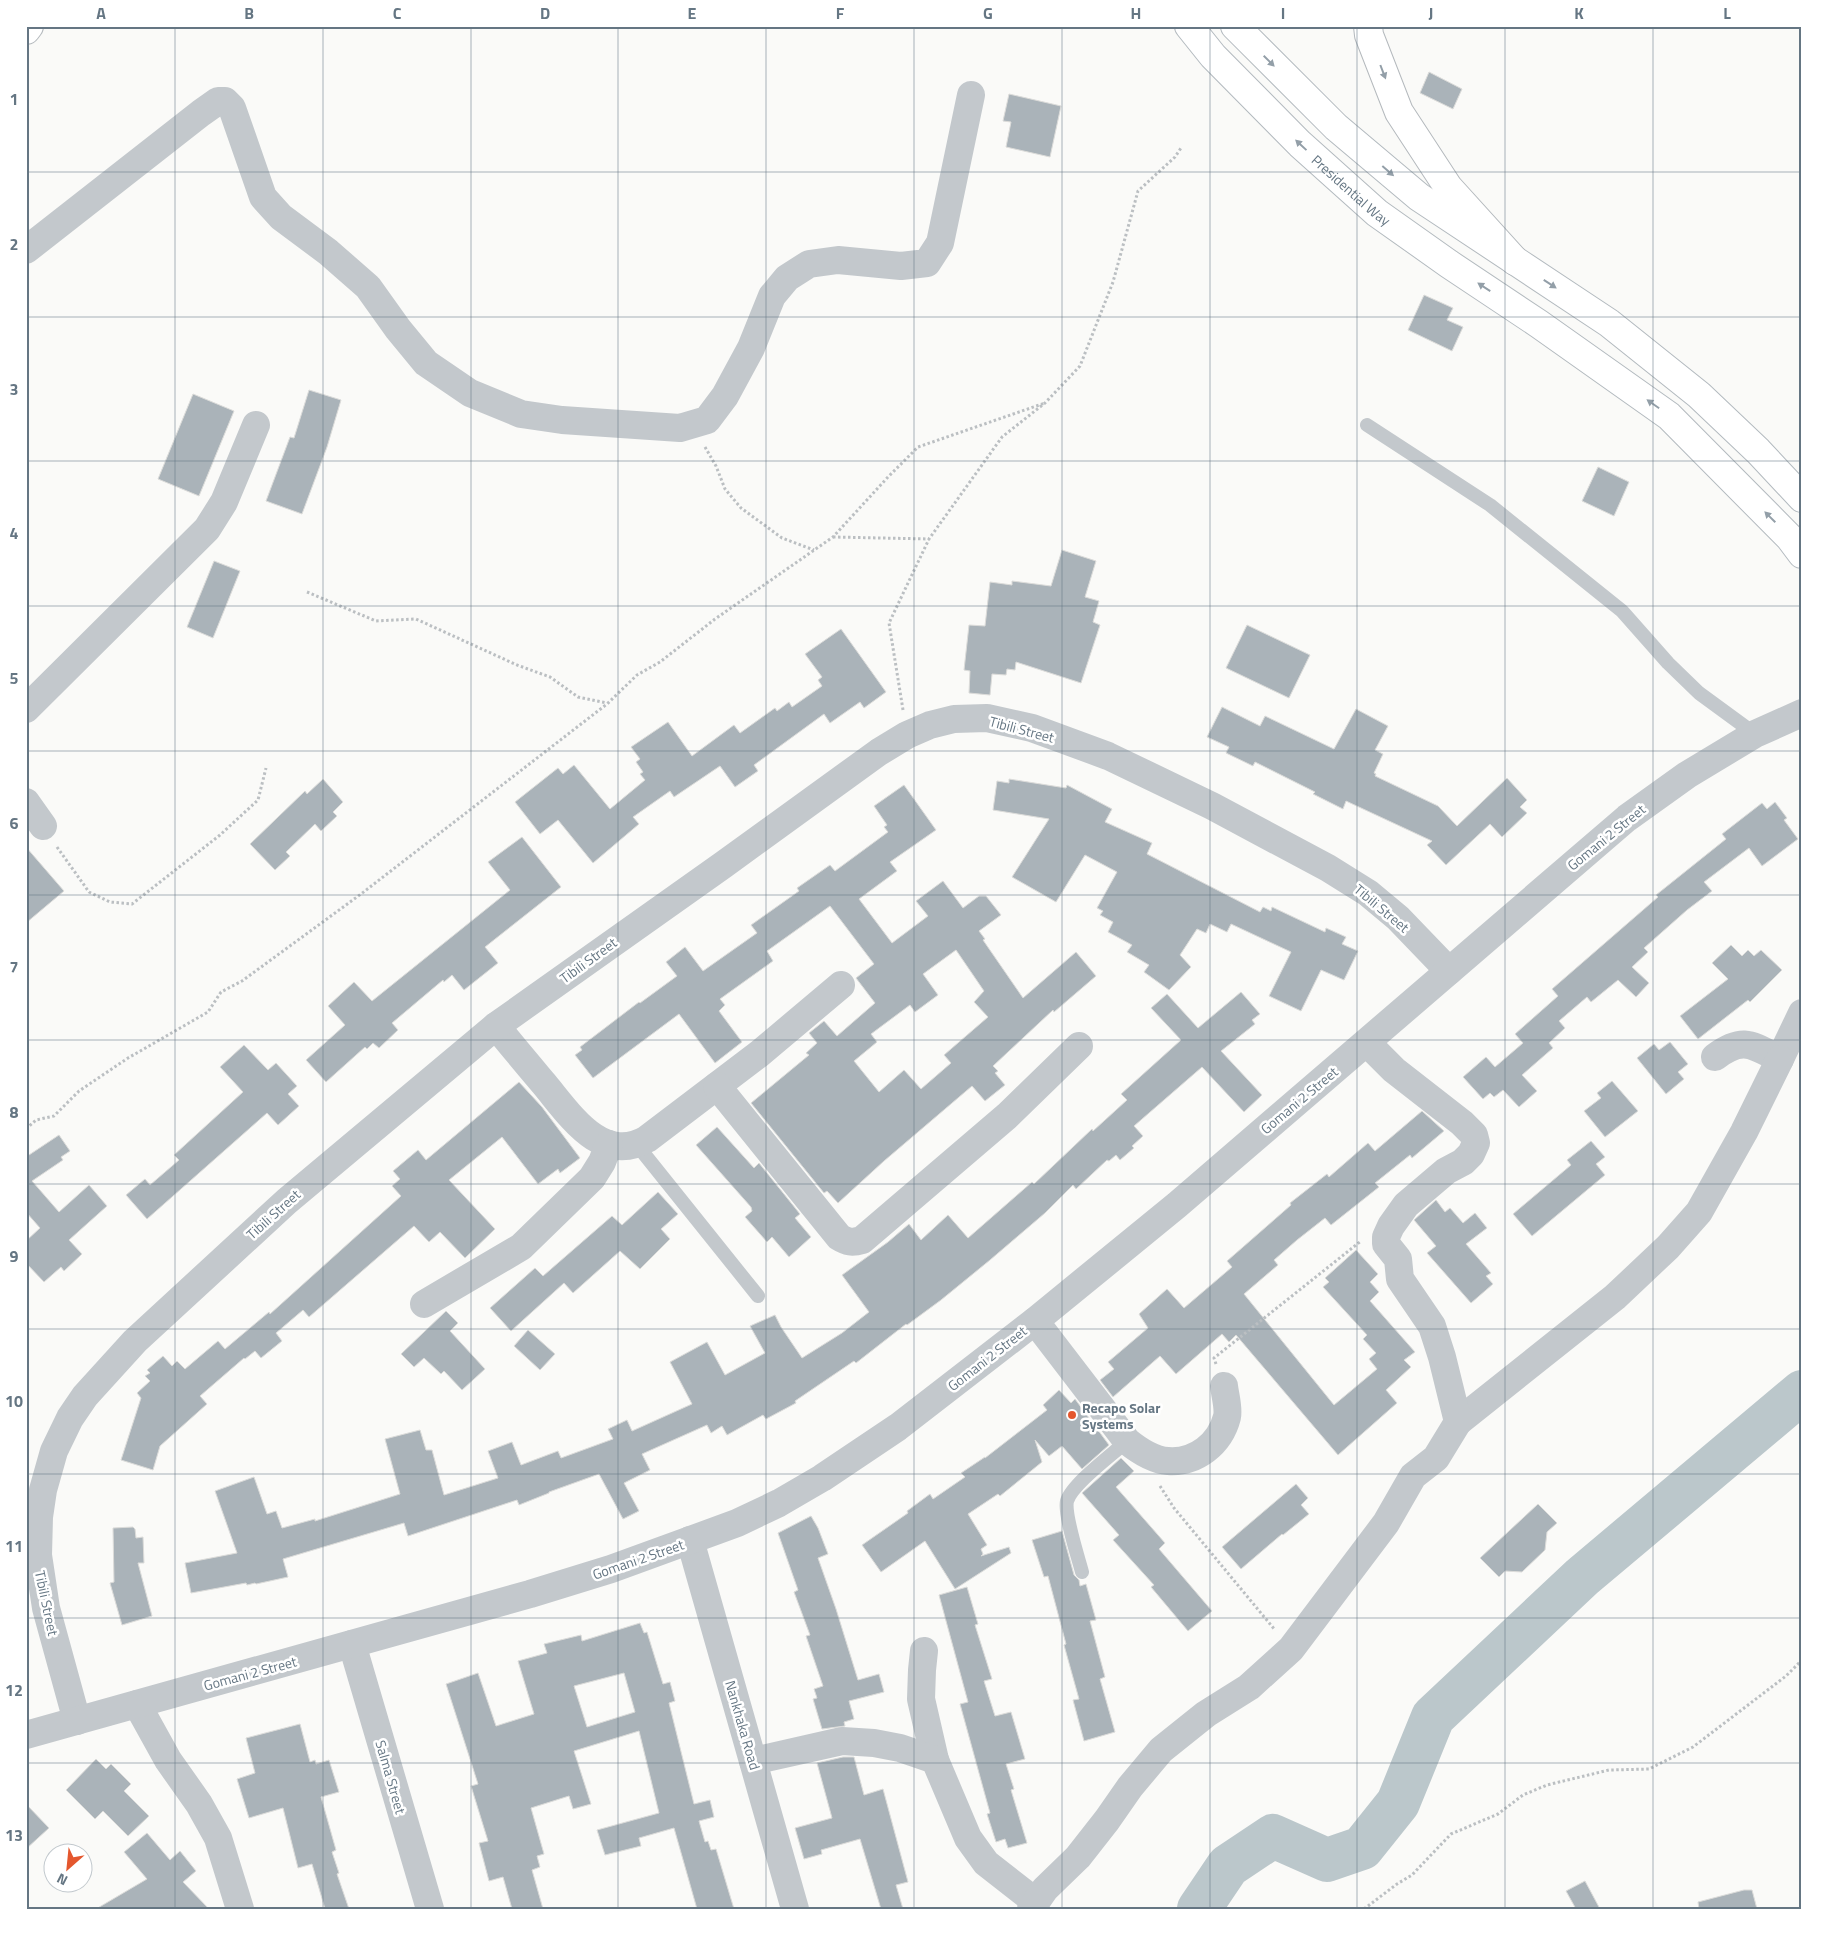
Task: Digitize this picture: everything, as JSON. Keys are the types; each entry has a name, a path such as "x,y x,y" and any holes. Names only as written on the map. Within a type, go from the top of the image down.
{"main road":[{"path":"26,30 29,26"},
{"name":"Presidential Way","path":"1190,26 1213,56 1300,144 1377,213 1669,416 1790,538 1802,554"},
{"path":"1235,26 1336,127 1418,197 1609,323 1750,422 1802,471"},
{"path":"1368,26 1369,35 1399,112 1448,187 1515,261"},
{"path":"1609,323 1699,395 1758,450 1802,498"}],"street":[{"path":"26,250 201,113 218,102 225,102 232,108 263,196 281,217 328,252 368,287 398,329 426,363 470,393 521,414 562,420 680,428 706,420 725,396 751,348 772,296 787,278 809,264 838,260 901,266 926,263 940,244 971,95"},
{"path":"26,709 206,529 224,502 256,425"},
{"name":"Gomani 2 Street","path":"26,1735 540,1592 611,1569 690,1540 779,1503 822,1478 898,1427 1035,1321 1177,1205 1627,818 1687,775 1756,734 1802,713"},
{"name":"Tibili Street","path":"77,1720 46,1608 38,1555 39,1517 43,1490 54,1451 70,1418 85,1396 135,1341 287,1201 496,1026 879,752 906,735 930,725 954,719 987,718 1032,728 1108,756 1212,806 1328,868 1368,893 1398,918 1449,970"},
{"path":"26,802 43,826"},
{"path":"496,1026 580,1127 599,1141 618,1146 637,1145 759,1054 840,985"},
{"path":"924,1651 921,1698 935,1760 968,1838 986,1863 1033,1905 1045,1889 1078,1857 1108,1820 1130,1787 1161,1750 1206,1714 1250,1687 1291,1649 1386,1522 1413,1476 1436,1458 1458,1422 1615,1296 1668,1247 1699,1212 1744,1132 1802,1013"},
{"path":"1367,1043 1394,1070 1474,1134 1476,1144 1471,1154 1463,1162 1446,1171 1406,1205 1391,1226 1386,1237 1386,1244 1398,1259 1400,1279 1432,1326 1442,1357 1458,1422"},
{"path":"1716,1057 1724,1050 1742,1043 1754,1046 1780,1059"},
{"path":"717,1086 839,1237 854,1243 862,1240 1007,1116 1079,1046"},
{"path":"424,1304 521,1247 592,1178 602,1162 609,1144"},
{"path":"1035,1321 1133,1446 1167,1461 1194,1458 1218,1440 1228,1415 1224,1386"},
{"name":"Nankhaka Road","path":"690,1540 795,1909"},
{"name":"Salma Street","path":"352,1644 430,1909"},
{"path":"137,1704 168,1760 199,1804 218,1838 240,1909"},
{"path":"753,1761 842,1741 874,1743 900,1748 935,1760"}],"lane":[{"path":"1367,425 1497,511 1622,611 1668,663 1699,693 1756,734"},
{"path":"637,1145 758,1296"},
{"path":"1082,1572 1068,1516 1067,1502 1073,1489 1133,1446"}],"path":[{"path":"906,735 889,623 929,538 1002,437 1045,403 1080,366 1113,282 1138,192 1175,157 1181,148"},
{"path":"26,1129 36,1120 54,1116 79,1091 128,1058 208,1012 221,992 242,981 361,894 607,704 637,675 660,662 715,618 833,537 918,447 1045,403"},
{"path":"680,428 704,445 716,466 725,489 742,508 782,538 815,550"},
{"path":"833,537 929,538"},
{"path":"307,592 376,621 416,619 517,665 550,677 578,697 607,704"},
{"path":"43,826 89,892 110,902 132,904 220,834 258,800 266,768"},
{"path":"1224,1386 1214,1358 1367,1236"},
{"path":"1133,1446 1174,1508 1291,1649"},
{"path":"1364,1909 1412,1875 1451,1834 1498,1814 1523,1795 1547,1785 1609,1770 1649,1770 1693,1747 1786,1676 1802,1660"}],"building":[{"path":"1429,72 1462,89 1453,109 1420,93"},
{"path":"1009,94 1061,106 1050,157 1006,147 1011,122 1003,121"},
{"path":"1424,295 1453,308 1447,320 1463,327 1452,351 1408,330"},
{"path":"309,390 341,400 327,447 302,514 266,501 290,437 294,438"},
{"path":"193,394 234,411 199,496 158,479"},
{"path":"1598,467 1629,482 1614,516 1582,501"},
{"path":"1062,550 1096,561 1085,597 1099,601 1093,622 1100,625 1081,683 1016,662 1015,670 1007,669 1006,675 992,674 990,695 969,693 970,671 964,670 969,625 985,626 990,582 1012,585 1012,581 1051,586"},
{"path":"214,561 240,571 213,638 187,627"},
{"path":"1247,625 1310,655 1289,698 1226,668"},
{"path":"841,629 886,692 864,708 860,702 830,723 824,714 754,765 758,771 735,787 720,766 674,797 670,791 633,817 639,824 593,863 558,820 540,834 515,802 558,768 563,774 574,765 610,809 645,780 640,774 643,772 636,762 640,759 631,747 668,722 692,756 734,725 740,733 775,708 777,711 789,702 792,707 822,686 818,680 822,677 805,654"},
{"path":"1222,707 1260,726 1265,716 1334,749 1356,709 1388,726 1375,750 1383,754 1374,773 1376,774 1375,776 1438,806 1457,826 1507,778 1527,800 1520,807 1527,813 1502,837 1490,824 1446,865 1427,845 1432,841 1346,801 1343,809 1313,794 1315,792 1255,762 1253,766 1226,753 1229,747 1207,737"},
{"path":"323,779 343,802 333,812 337,816 321,831 315,824 286,852 290,856 275,870 250,844 305,791 307,794"},
{"path":"1009,779 1066,788 1067,785 1112,809 1105,822 1152,843 1147,854 1260,912 1263,907 1271,911 1272,907 1325,932 1326,928 1346,937 1342,944 1358,951 1344,980 1321,970 1301,1011 1269,996 1291,952 1231,924 1227,932 1210,924 1206,933 1197,929 1180,955 1191,967 1169,990 1144,972 1149,965 1127,952 1132,945 1108,932 1113,922 1100,915 1103,911 1097,908 1117,872 1085,855 1056,902 1012,877 1049,819 993,810 997,781 1009,783"},
{"path":"904,785 936,830 890,862 897,871 859,899 892,943 928,916 916,901 943,881 963,908 979,896 986,896 1001,915 979,931 985,939 983,940 1023,998 1076,952 1096,976 1054,1012 1053,1010 993,1066 998,1071 995,1073 1005,1085 985,1101 972,1086 838,1203 827,1191 824,1193 751,1103 809,1055 806,1053 817,1043 809,1033 824,1021 837,1036 875,1003 856,978 874,964 830,906 767,951 773,961 720,999 725,1005 719,1011 742,1042 715,1063 679,1014 593,1078 575,1055 582,1050 580,1047 677,976 666,962 685,947 703,971 757,933 751,925 799,891 797,888 830,865 835,871 888,832 884,827 887,825 874,806","holes":["956,950 984,991 974,1002 988,1017 944,1055 951,1063 921,1089 904,1070 879,1092 854,1061 877,1042 871,1034 910,1005 915,1012 938,995 923,974"]},
{"path":"1775,802 1787,818 1784,820 1798,839 1762,866 1749,848 1704,882 1712,891 1644,948 1648,952 1632,967 1649,983 1636,997 1618,980 1591,1002 1587,997 1559,1021 1565,1028 1549,1043 1553,1048 1522,1075 1537,1091 1519,1107 1503,1090 1494,1097 1490,1093 1483,1099 1463,1077 1486,1057 1495,1067 1523,1043 1515,1034 1558,996 1552,989 1658,897 1656,895 1726,839 1722,834 1762,803 1767,809"},
{"path":"522,837 561,887 485,947 498,963 464,990 452,975 444,982 443,980 392,1023 398,1030 379,1048 373,1043 367,1049 365,1047 326,1082 306,1060 345,1025 328,1006 354,982 372,1001 510,890 488,862"},
{"path":"26,847 64,891 26,923"},
{"path":"1731,945 1742,956 1748,950 1754,956 1761,950 1782,970 1750,1002 1748,1000 1698,1039 1680,1016 1728,979 1712,963"},
{"path":"1241,992 1260,1014 1252,1020 1255,1024 1221,1051 1262,1095 1244,1112 1202,1067 1134,1126 1143,1136 1132,1146 1134,1148 1120,1160 1116,1155 1109,1161 1107,1160 1076,1189 1073,1185 1045,1213 990,1260 941,1300 906,1324 856,1363 854,1361 795,1401 796,1403 766,1419 763,1415 727,1435 722,1426 711,1433 707,1425 642,1454 650,1470 624,1483 639,1511 623,1519 599,1474 519,1505 517,1500 408,1536 404,1523 283,1559 288,1577 256,1584 247,1585 246,1583 191,1593 185,1563 237,1553 215,1491 254,1477 267,1514 276,1511 282,1528 315,1519 315,1521 400,1494 385,1439 420,1430 426,1450 432,1450 444,1495 498,1478 488,1451 512,1442 521,1465 558,1451 561,1458 613,1439 608,1429 627,1420 632,1431 692,1404 670,1362 707,1342 725,1375 765,1353 750,1326 775,1315 802,1358 842,1333 869,1312 842,1275 888,1242 909,1224 921,1240 948,1215 968,1238 1032,1182 1034,1184 1092,1129 1093,1131 1127,1100 1121,1094 1181,1040 1151,1008 1167,994 1198,1028"},
{"path":"1670,1042 1688,1064 1678,1072 1684,1079 1666,1094 1637,1058 1654,1044 1659,1050"},
{"path":"244,1045 268,1070 276,1063 297,1086 288,1094 299,1106 278,1125 267,1113 147,1219 126,1195 145,1179 150,1185 179,1160 174,1155 243,1092 220,1067"},
{"path":"1612,1081 1638,1111 1605,1137 1584,1111 1601,1098 1597,1093"},
{"path":"519,1082 542,1107 580,1158 560,1173 558,1169 538,1184 502,1137 449,1180 495,1229 465,1258 440,1232 429,1242 414,1226 309,1317 303,1310 276,1333 282,1341 261,1358 255,1351 244,1358 200,1396 207,1404 160,1446 153,1470 121,1460 141,1398 137,1393 150,1381 145,1376 150,1373 147,1370 163,1356 172,1366 177,1361 185,1369 218,1341 225,1349 269,1312 270,1314 401,1196 392,1186 400,1179 393,1171 418,1150 426,1160"},
{"path":"1422,1111 1444,1131 1412,1158 1410,1155 1375,1183 1379,1187 1331,1225 1325,1218 1297,1240 1274,1260 1278,1265 1244,1294 1334,1405 1377,1369 1369,1359 1376,1353 1363,1339 1367,1335 1323,1287 1329,1282 1325,1278 1356,1250 1378,1274 1370,1282 1379,1292 1370,1301 1415,1352 1404,1360 1411,1367 1386,1390 1397,1403 1338,1455 1236,1335 1229,1342 1222,1334 1176,1374 1160,1356 1113,1397 1100,1380 1114,1369 1108,1362 1148,1328 1139,1314 1167,1289 1184,1308 1232,1267 1227,1261 1291,1205 1290,1203 1327,1174 1329,1177 1368,1143 1375,1151"},
{"path":"717,1127 754,1168 759,1163 800,1214 795,1218 811,1237 789,1257 772,1237 767,1242 745,1217 752,1211 751,1207 696,1145"},
{"path":"59,1135 70,1151 61,1157 63,1160 32,1181 59,1212 89,1185 107,1206 69,1240 82,1254 64,1271 61,1267 44,1282 26,1263 26,1241 40,1228 26,1212 26,1157"},
{"path":"1591,1141 1605,1157 1596,1164 1605,1175 1532,1236 1513,1214 1571,1165 1567,1160"},
{"path":"658,1192 678,1214 661,1229 670,1239 640,1269 620,1251 573,1293 564,1283 511,1331 490,1308 535,1268 543,1276 612,1216 622,1225"},
{"path":"1436,1200 1445,1212 1450,1208 1463,1223 1475,1213 1487,1228 1466,1244 1491,1273 1486,1276 1493,1284 1471,1303 1427,1253 1436,1246 1414,1220"},
{"path":"446,1311 458,1323 450,1331 485,1369 462,1390 444,1371 441,1374 424,1358 414,1367 401,1354"},
{"path":"528,1330 555,1354 540,1370 514,1346"},
{"path":"1059,1390 1071,1403 1075,1399 1109,1445 1082,1469 1062,1446 1049,1456 1035,1440 1042,1462 1000,1496 998,1494 968,1514 987,1545 981,1549 983,1554 981,1556 1009,1547 1011,1553 955,1589 925,1541 881,1572 862,1545 908,1513 907,1511 930,1494 933,1499 965,1477 961,1473 985,1458 1047,1410 1043,1405"},
{"path":"1121,1458 1134,1471 1116,1487 1165,1543 1159,1549 1212,1611 1188,1631 1151,1587 1154,1585 1113,1540 1119,1535 1082,1493"},
{"path":"1296,1484 1308,1498 1301,1505 1309,1514 1241,1569 1222,1547"},
{"path":"1538,1504 1557,1523 1547,1532 1545,1550 1522,1572 1505,1571 1499,1577 1480,1558"},
{"path":"811,1516 828,1554 818,1558 858,1680 879,1674 884,1692 849,1701 854,1719 844,1722 845,1726 822,1729 813,1699 817,1698 814,1689 823,1686 806,1636 810,1635 794,1592 798,1590 778,1533"},
{"path":"133,1527 136,1538 143,1537 144,1563 138,1563 152,1616 122,1625 110,1583 114,1582 113,1528"},
{"path":"1062,1531 1074,1575 1079,1580 1080,1586 1086,1584 1096,1620 1090,1621 1105,1677 1100,1679 1115,1732 1084,1741 1073,1700 1079,1699 1064,1645 1066,1644 1048,1576 1044,1577 1032,1540"},
{"path":"967,1587 978,1624 975,1625 992,1679 984,1681 995,1716 1011,1712 1025,1759 1006,1764 1014,1789 1011,1790 1027,1843 1008,1848 1005,1839 996,1842 987,1814 990,1813 960,1704 968,1702 939,1595"},
{"path":"640,1623 644,1633 647,1632 663,1684 670,1682 675,1701 669,1703 694,1804 710,1800 714,1817 699,1821 705,1842 708,1841 711,1850 716,1849 734,1909 697,1909 674,1828 639,1838 641,1846 605,1855 597,1830 659,1813 639,1731 574,1751 591,1804 573,1809 569,1796 531,1808 544,1854 537,1856 540,1867 532,1870 543,1909 512,1909 503,1877 489,1881 479,1843 488,1841 471,1786 478,1784 446,1684 478,1673 496,1726 534,1714 518,1661 547,1653 544,1644 581,1635 582,1641","holes":["624,1673 635,1712 587,1727 574,1686"]},
{"path":"300,1724 310,1762 315,1760 316,1764 329,1760 339,1792 321,1797 336,1850 332,1852 339,1873 337,1874 349,1909 325,1909 312,1864 298,1868 283,1808 249,1818 237,1779 255,1773 246,1738"},
{"path":"843,1757 854,1757 864,1795 883,1789 908,1882 896,1885 903,1909 881,1909 860,1839 821,1850 822,1854 804,1859 795,1828 832,1818 817,1763"},
{"path":"96,1759 106,1769 111,1764 131,1784 124,1791 149,1816 128,1836 103,1811 95,1819 66,1790"},
{"path":"26,1804 49,1828 26,1849"},
{"path":"147,1833 170,1860 180,1851 196,1871 183,1882 209,1909 96,1909 147,1879 124,1852"},
{"path":"1585,1881 1600,1909 1576,1909 1566,1891"},
{"path":"1744,1890 1752,1890 1757,1909 1699,1909 1698,1902"}],"waterway":[{"path":"1199,1909 1228,1866 1273,1836 1327,1860 1362,1848 1398,1803 1433,1717 1582,1577 1802,1392"}],"place":[{"name":"Recapo Solar Systems","path":"1072,1415"}]}
